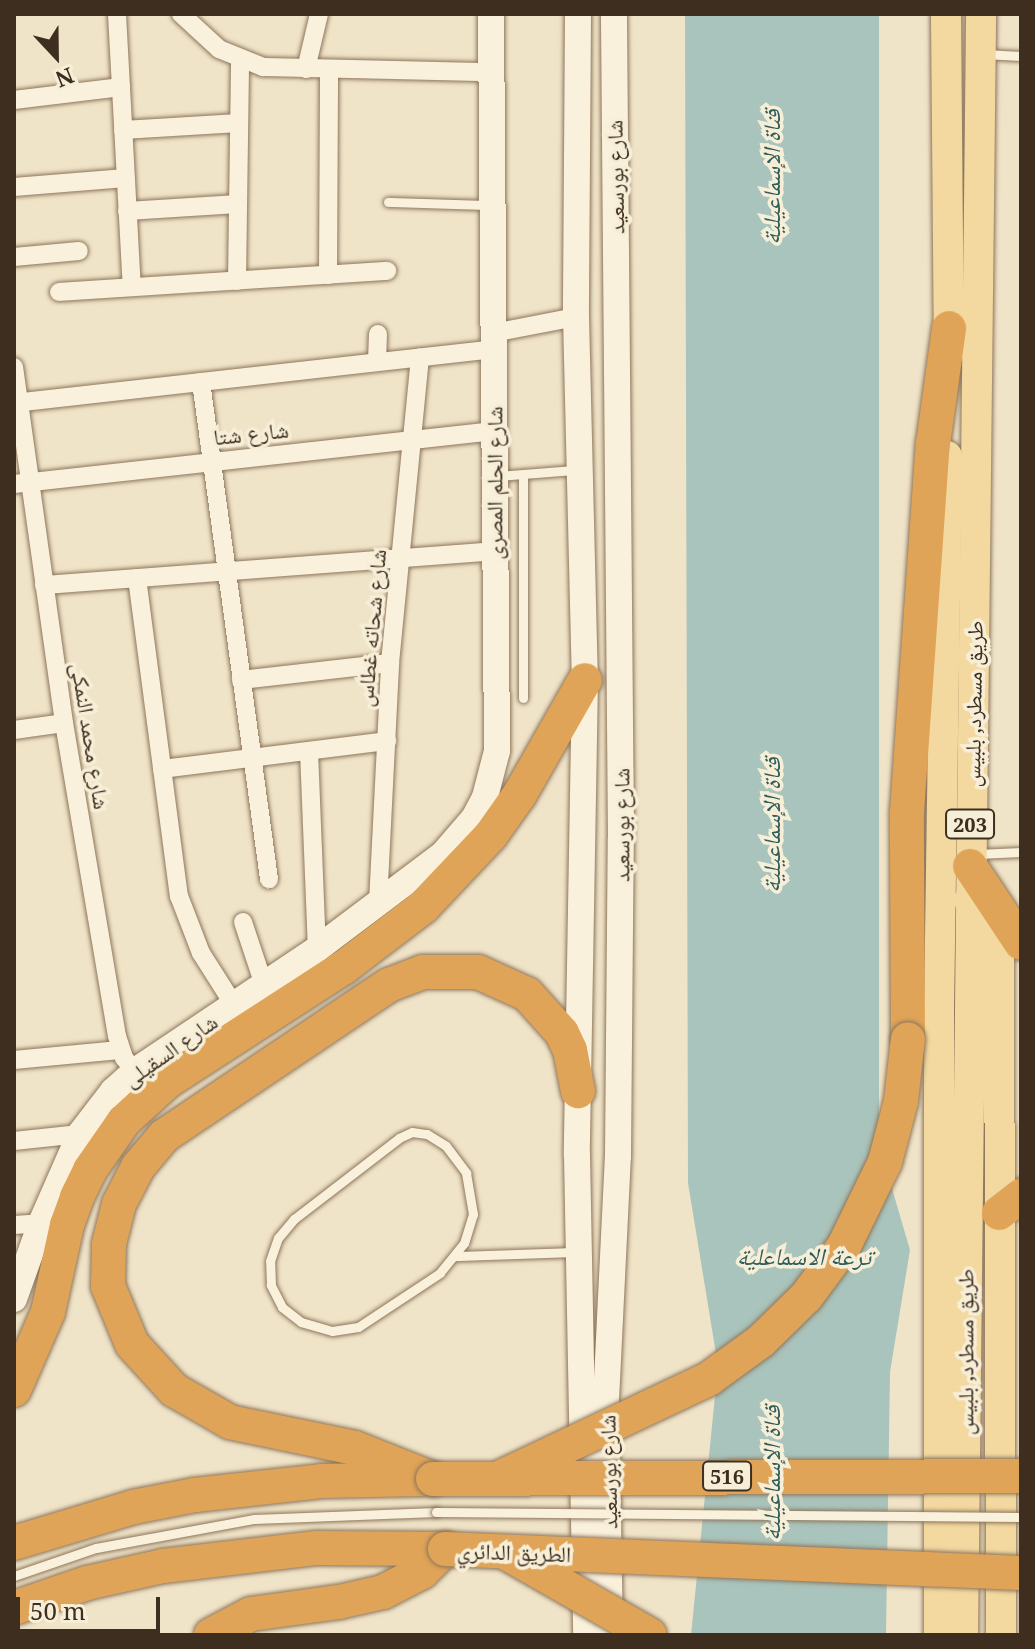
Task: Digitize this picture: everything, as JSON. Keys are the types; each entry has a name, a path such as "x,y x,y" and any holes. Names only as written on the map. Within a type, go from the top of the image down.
{"highway":[{"path":"501,1477 710,1378 761,1341 806,1297 852,1233 885,1162 901,1101 908,1039 907,812 933,444 949,328"},
{"path":"14,1390 48,1312 67,1225 77,1197 97,1157 124,1121 168,1081 343,968 423,907 491,835 520,794 585,680"},
{"path":"970,860 1021,943"},
{"path":"434,1496 355,1448 230,1422 174,1390 132,1344 111,1296 109,1244 119,1204 138,1167 164,1136 389,985 423,972 478,972 527,994 562,1033 570,1050 578,1091"},
{"name":"516","path":"14,1543 118,1511 195,1495 321,1481 434,1496 501,1477 1021,1476"},
{"name":"الطريق الدائري","path":"14,1608 87,1583 178,1563 317,1548 501,1550 1021,1573"},
{"path":"211,1635 251,1614 350,1600 383,1592 422,1572 445,1549"},
{"path":"501,1550 650,1635"}],"main road":[{"name":"شارع الحلم المصرى","path":"378,903 459,837 474,818 493,775 497,751 491,14"},
{"name":"شارع بورسعيد","path":"578,14 576,317 585,680 578,1091 586,1635"},
{"name":"شارع بورسعيد","path":"610,1635 606,1400 613,1252 621,838 614,14"},
{"name":"طريق مسطرد, بلبيس","path":"939,1635 939,1009 949,328 946,14"},
{"name":"طريق مسطرد, بلبيس","path":"963,1635 969,900 980,325 981,14"},
{"path":"969,900 987,923 999,953 1010,1205 1001,1635"},
{"name":"شارع السقيلى","path":"14,1299 41,1223 80,1134 113,1091 127,1060 234,1005 378,903"},
{"path":"580,1252 613,1252"}],"street":[{"path":"117,14 132,287"},
{"path":"181,14 200,35 240,60 263,67 492,72"},
{"path":"306,69 319,14"},
{"path":"237,281 240,60"},
{"path":"328,275 329,70"},
{"path":"14,100 121,87"},
{"path":"123,130 239,123"},
{"path":"14,187 126,178"},
{"path":"127,211 238,204"},
{"path":"14,257 79,251"},
{"path":"59,292 387,271"},
{"path":"16,403 420,357 494,341 576,317"},
{"path":"377,362 378,334"},
{"name":"شارع شحاته غطاس","path":"378,903 390,663 420,357"},
{"name":"شارع محمد النمكى","path":"14,367 22,483 44,585 64,723 127,1060"},
{"path":"201,382 269,879"},
{"name":"شارع شتا","path":"22,483 494,431"},
{"path":"44,585 495,551"},
{"path":"137,578 185,916 201,953 234,1005"},
{"path":"241,680 390,663"},
{"path":"14,730 64,723"},
{"path":"162,769 387,741"},
{"path":"309,751 317,949"},
{"path":"243,922 264,985"},
{"path":"14,1060 127,1060"},
{"path":"14,1141 80,1134"},
{"path":"14,1225 41,1223"}],"lane":[{"path":"980,54 1021,56"},
{"path":"388,202 492,206"},
{"path":"494,476 579,470"},
{"path":"523,474 523,698"},
{"path":"970,860 1021,852"},
{"path":"456,1256 470,1229 470,1183 446,1146 427,1134 412,1132 399,1138 285,1228 270,1261 271,1285 282,1307 301,1322 332,1331 349,1330 440,1273 456,1256 580,1252"},
{"path":"14,1576 96,1548 254,1519 434,1496 1021,1517"}],"water":[{"name":"ترعة الاسماعلية","path":"685,14 879,14 879,1144 910,1250 890,1372 886,1635 691,1635 718,1366 688,1183"}],"water label":[{"name":"قناة الإسماعيلية","path":"771,177"},
{"name":"قناة الإسماعيلية","path":"771,825"},
{"name":"قناة الإسماعيلية","path":"771,1473"}]}
